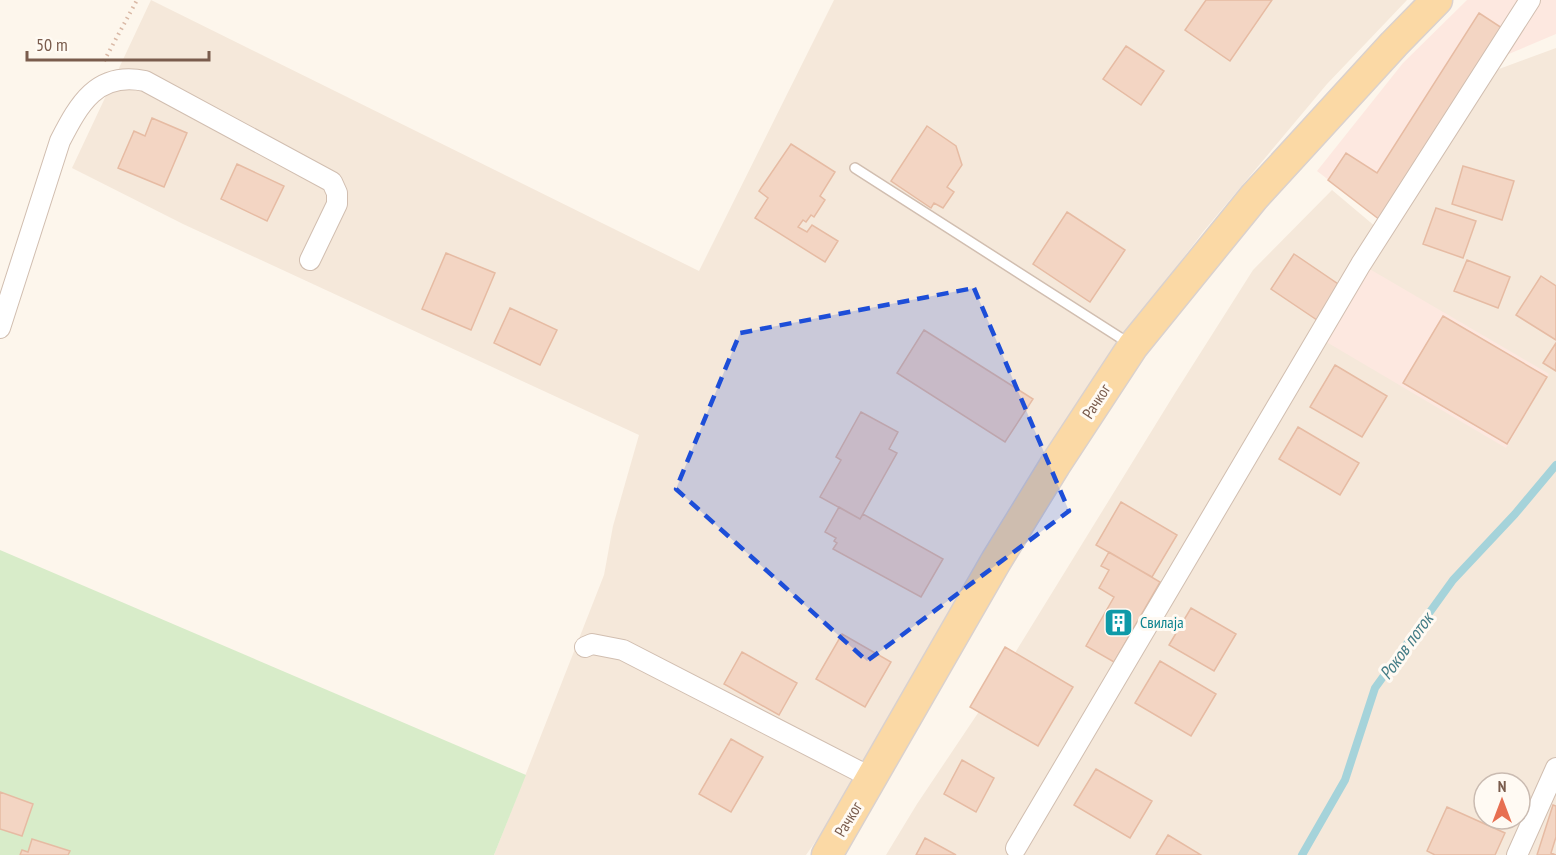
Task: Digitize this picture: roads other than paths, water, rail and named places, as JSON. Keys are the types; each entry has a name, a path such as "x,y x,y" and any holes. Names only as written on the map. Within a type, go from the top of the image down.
{"main road":[{"name":"Рачког","path":"827,855 996,561 1132,346 1254,197 1437,0"}],"street":[{"path":"1016,848 1361,264 1530,0"},
{"path":"0,328 60,141 71,119 88,95 106,83 128,78 145,81 332,182 337,193 337,204 310,260"},
{"path":"585,647 592,644 623,650 872,778"},
{"path":"1517,855 1556,768"}],"lane":[{"path":"855,168 1132,346"}],"waterway":[{"name":"Роков поток","path":"1302,855 1345,780 1375,688 1453,580 1515,514 1556,465"}],"place":[{"name":"Свилаја","path":"1119,622"}]}
